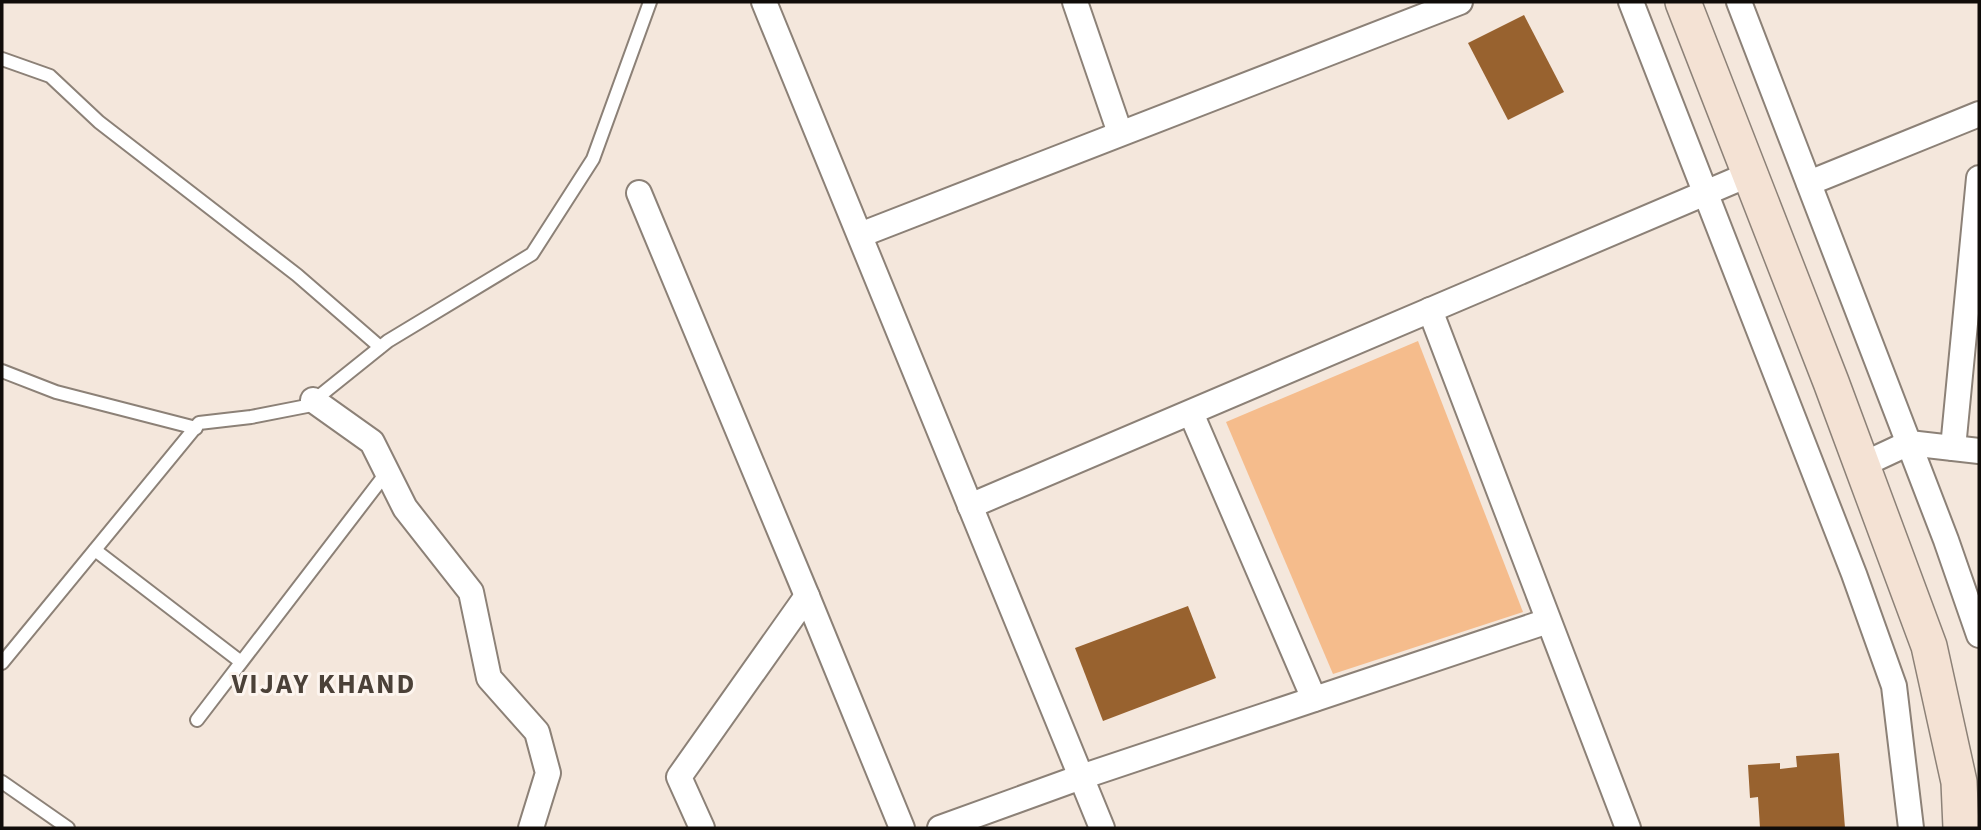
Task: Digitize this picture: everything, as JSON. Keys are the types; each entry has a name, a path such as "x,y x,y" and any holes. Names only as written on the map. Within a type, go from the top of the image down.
{"street":[{"path":"764,2 1102,828"},
{"path":"1075,2 1121,133"},
{"path":"859,235 1460,2"},
{"path":"1631,2 1854,574 1894,686 1911,828"},
{"path":"1683,2 1929,646 1959,782 1961,828"},
{"path":"1739,2 1909,443 1979,635"},
{"path":"1809,183 1979,114"},
{"path":"970,506 1750,174"},
{"path":"1953,449 1979,178"},
{"path":"639,193 902,828"},
{"path":"1430,310 1628,828"},
{"path":"313,400 372,442 405,508 471,592 489,678 537,732 548,773 530,828"},
{"path":"1191,413 1314,699"},
{"path":"1862,465 1909,443 1979,451"},
{"path":"702,828 679,777 807,596"},
{"path":"940,828 1081,777 1548,621"}],"lane":[{"path":"2,663 200,423 251,417 307,405 380,347 532,254 593,159 650,2"},
{"path":"2,59 50,76 99,122 297,275 380,347"},
{"path":"2,371 57,392 196,428"},
{"path":"197,720 387,472"},
{"path":"95,550 242,662"},
{"path":"2,782 68,828"}],"shaded area":[{"path":"1418,341 1523,612 1333,674 1226,422"}],"building":[{"path":"1524,15 1564,92 1508,120 1468,43"},
{"path":"1188,606 1216,678 1103,721 1075,648"},
{"path":"1839,753 1845,828 1760,828 1758,797 1750,798 1748,765 1780,763 1780,769 1797,767 1796,756"}],"district":[{"name":"VIJAY KHAND","path":"324,683"}]}
